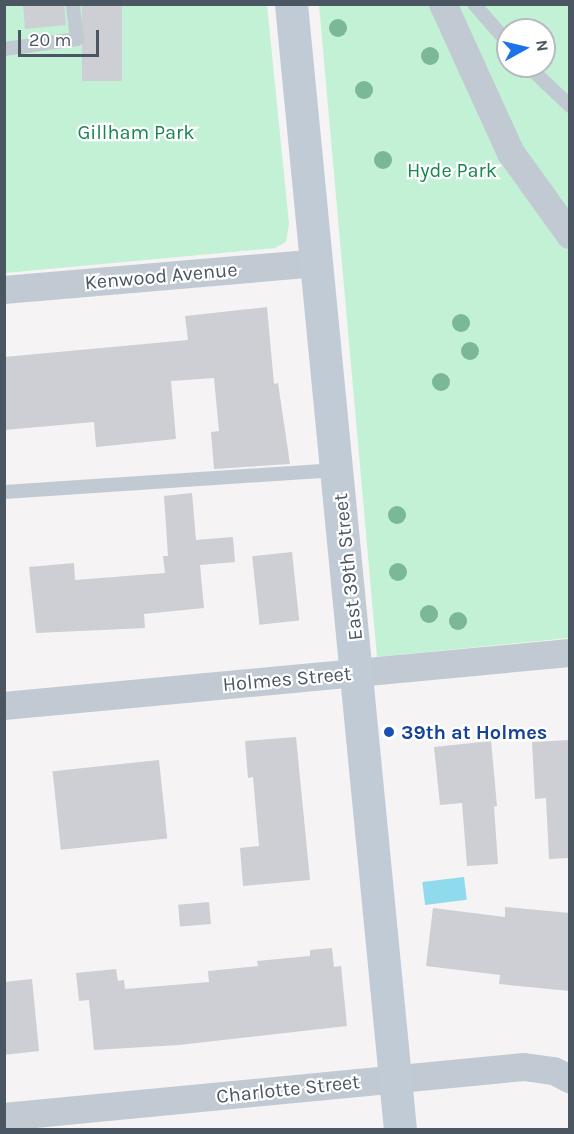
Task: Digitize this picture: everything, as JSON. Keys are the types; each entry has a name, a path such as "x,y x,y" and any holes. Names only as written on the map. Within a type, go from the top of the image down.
{"main road":[{"name":"East 39th Street","path":"291,4 358,672 400,1130"}],"street":[{"path":"443,4 511,153 570,235"},
{"name":"Kenwood Avenue","path":"4,290 318,263"},
{"name":"Holmes Street","path":"4,706 570,652"},
{"name":"Charlotte Street","path":"4,1117 524,1067 554,1071 570,1079"}],"lane":[{"path":"4,49 77,39 73,4"},
{"path":"474,4 496,29"},
{"path":"541,78 570,106"},
{"path":"4,492 338,470"}],"green space":[{"name":"Gillham Park","path":"5,5 267,5 289,224 286,242 275,248 5,273"},
{"name":"Hyde Park","path":"319,5 569,5 569,638 377,657"}],"water":[{"path":"464,877 467,900 425,905 422,882"}],"building":[{"path":"23,4 64,4 66,25 25,29"},
{"path":"82,4 122,4 122,81 82,81"},
{"path":"267,307 274,384 278,383 290,464 214,469 211,432 219,431 214,378 171,381 176,439 96,447 94,422 4,430 4,357 188,340 185,316"},
{"path":"192,493 196,540 233,537 235,562 200,565 204,608 144,614 145,628 36,633 29,567 74,563 75,580 165,573 163,556 168,556 164,496"},
{"path":"292,552 299,621 259,625 252,556"},
{"path":"296,737 310,880 243,886 240,848 259,846 253,777 248,778 245,741"},
{"path":"570,740 570,858 549,859 546,798 535,799 532,742"},
{"path":"491,741 497,806 494,807 498,864 467,866 462,803 440,805 434,747"},
{"path":"159,760 167,839 61,850 53,771"},
{"path":"209,902 211,924 180,927 178,905"},
{"path":"505,907 570,913 570,991 499,984 500,975 426,966 433,908 505,917"},
{"path":"332,948 334,967 341,966 347,1026 179,1045 94,1050 89,1000 79,1001 76,973 116,969 118,981 124,980 125,989 209,982 208,971 258,966 257,961 310,956 310,950"},
{"path":"32,979 39,1051 4,1055 4,982"}],"place":[{"name":"39th at Holmes","path":"389,732"}]}
